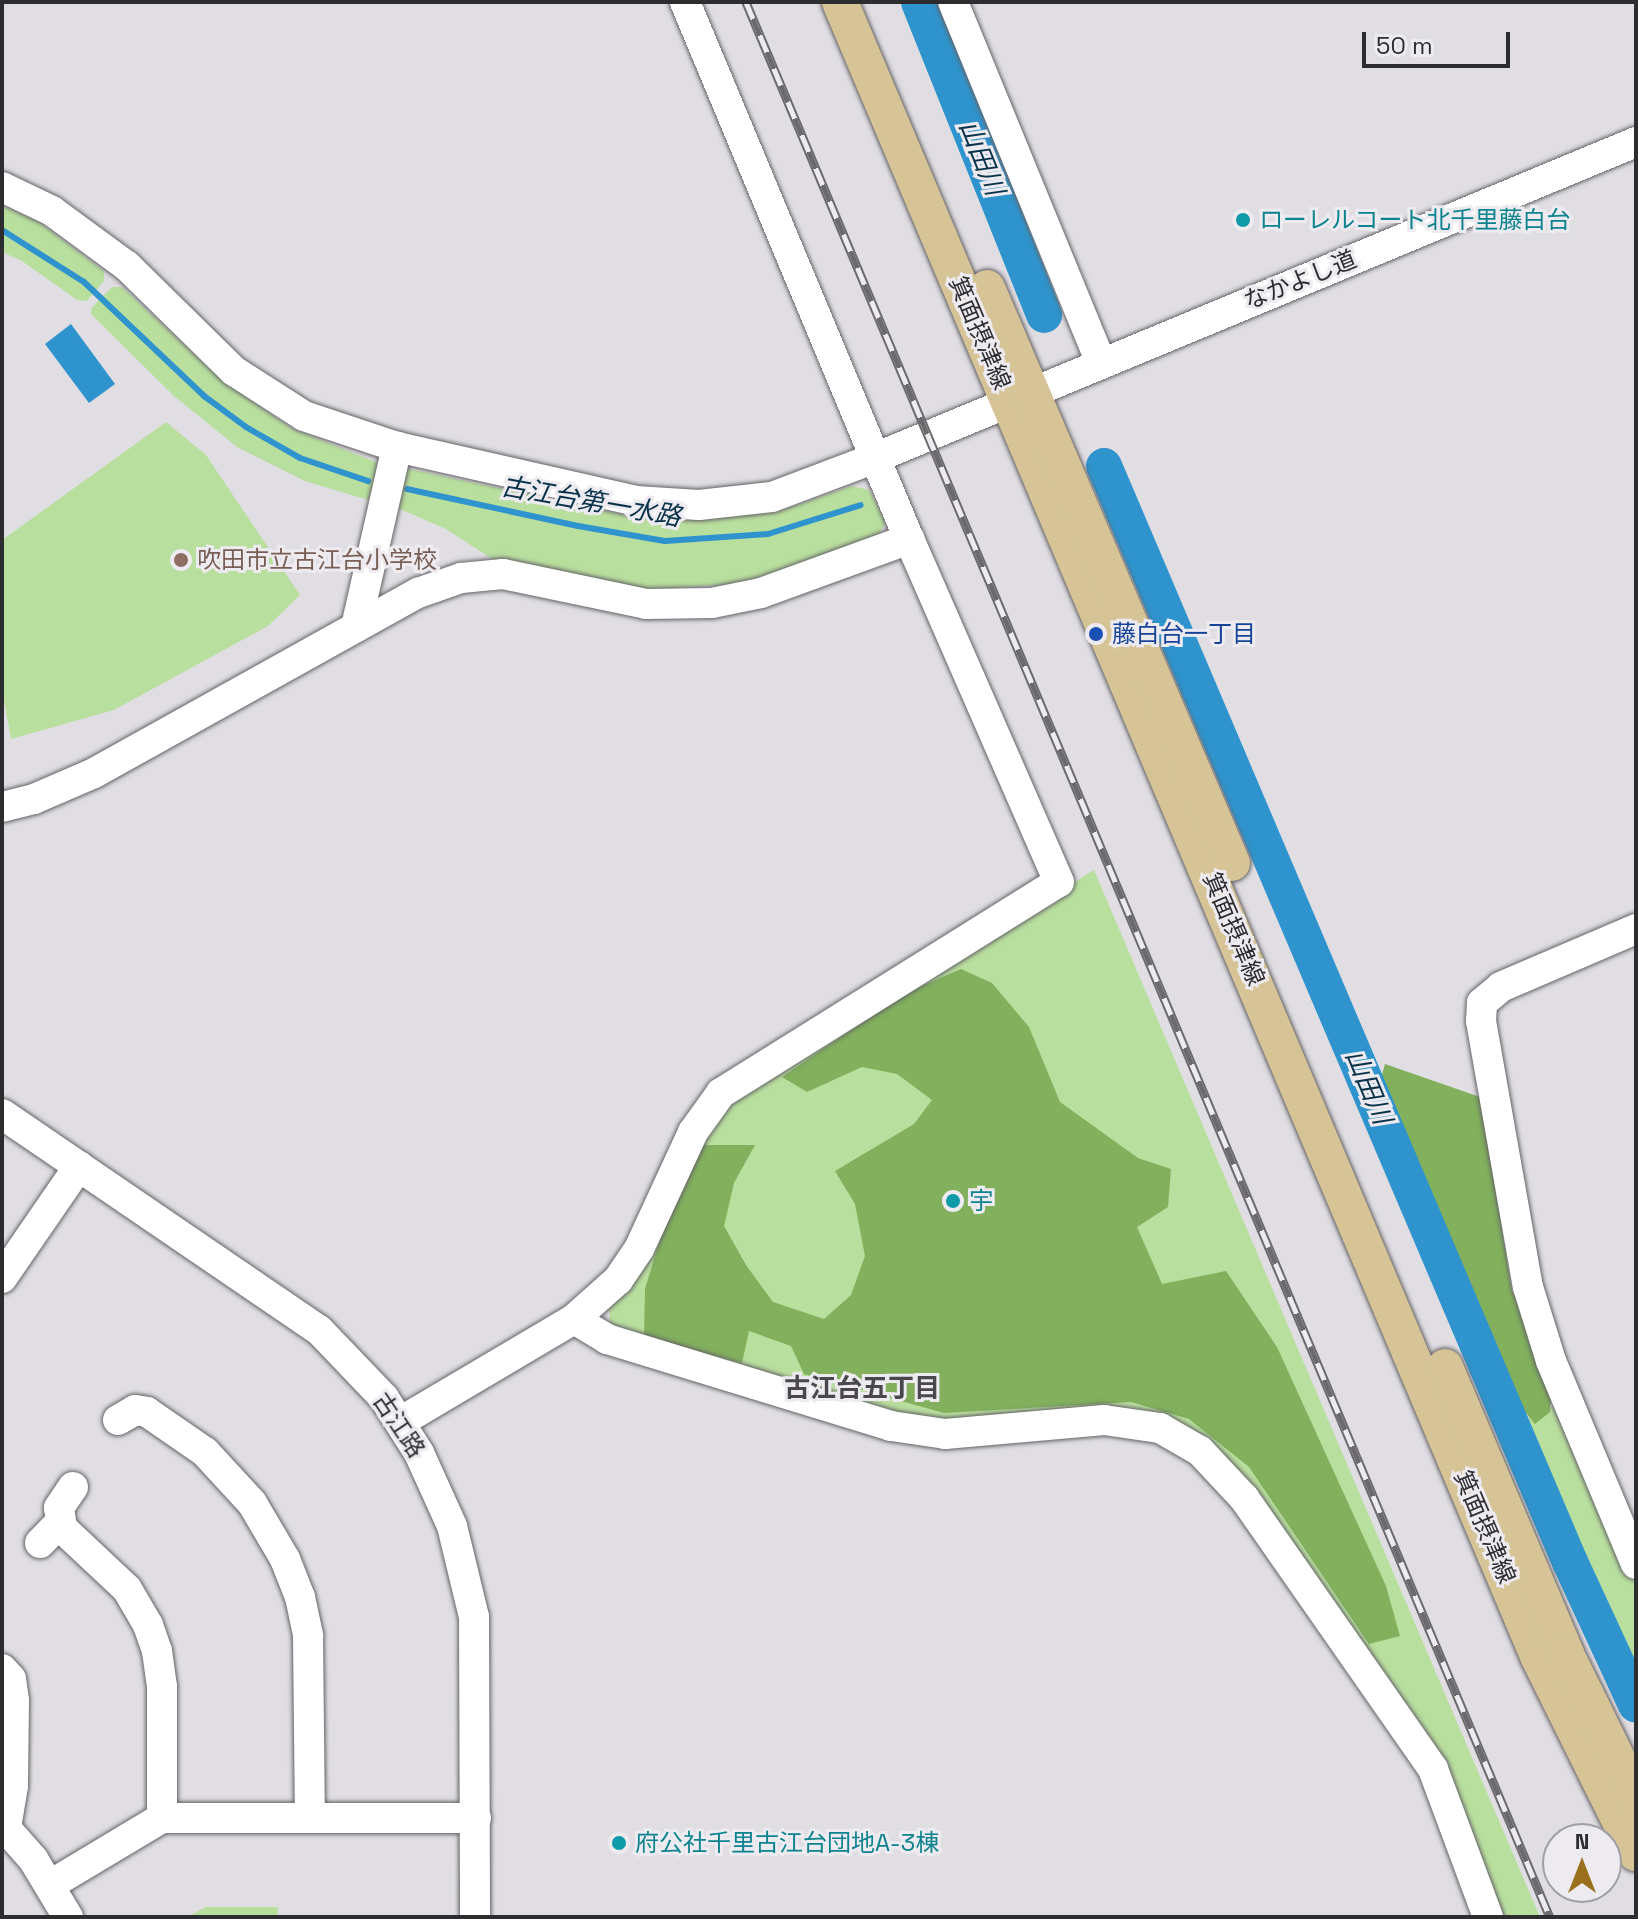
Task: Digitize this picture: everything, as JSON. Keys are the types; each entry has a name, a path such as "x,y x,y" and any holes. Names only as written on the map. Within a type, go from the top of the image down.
{"main road":[{"name":"箕面摂津線","path":"840,2 1022,397 1566,1654 1636,1797"},
{"name":"箕面摂津線","path":"868,2 1022,397 1539,1658 1636,1853"}],"street":[{"path":"400,1422 574,1319 618,1280 639,1249 693,1132 721,1093 1059,882 909,539 685,2"},
{"path":"953,2 1101,363"},
{"name":"なかよし道","path":"2,187 52,211 127,266 234,371 304,416 397,447 636,501 699,505 772,497 875,458 1636,142"},
{"path":"356,627 397,447"},
{"path":"2,807 34,799 94,773 418,593 461,578 503,574 646,604 712,603 761,593 909,539"},
{"path":"1636,929 1501,987 1482,1003 1481,1021 1528,1287 1551,1361 1636,1564"},
{"name":"古江路","path":"2,1114 319,1330 366,1378 400,1422 440,1492 468,1580 476,1655 475,1917"},
{"path":"2,1278 79,1166"},
{"path":"574,1319 607,1339 891,1426 945,1434 1104,1420 1160,1428 1200,1451 1244,1498 1433,1769 1488,1917"},
{"path":"133,1407 157,1417 214,1461 260,1515 289,1568 303,1609 310,1649 310,1818"},
{"path":"73,1487 59,1508 50,1533 73,1540 127,1589 154,1640 162,1687 162,1818"},
{"path":"2,1669 24,1701 13,1786 4,1826 50,1885 68,1917"},
{"path":"50,1885 162,1818 476,1818"}],"green space":[{"path":"2,206 36,220 104,271 104,281 87,301 77,300 22,261 2,252"},
{"path":"112,287 122,287 224,382 291,428 378,463 375,502 305,481 237,447 174,396 91,314 92,307"},
{"path":"166,422 206,455 300,595 268,626 114,710 11,739 2,690 2,540"},
{"path":"405,468 634,517 700,520 777,512 852,486 869,490 886,522 877,537 755,583 640,590 492,559 446,529 393,506"},
{"path":"1094,870 1540,1917 1501,1917 1444,1764 1421,1724 1255,1493 1205,1440 945,1424 892,1416 625,1337 610,1322 609,1305 702,1137 744,1088"},
{"path":"961,969 992,983 1029,1027 1060,1102 1138,1158 1171,1169 1168,1207 1137,1227 1162,1284 1226,1271 1277,1347 1386,1586 1400,1636 1369,1644 1249,1467 1189,1419 1131,1402 944,1413 804,1374 791,1346 749,1331 742,1363 644,1337 645,1289 675,1190 700,1145 755,1145 734,1183 724,1226 746,1265 773,1302 824,1319 851,1295 865,1256 855,1204 835,1171 914,1124 932,1100 897,1074 862,1067 807,1092 782,1077 906,993"},
{"path":"1385,1064 1480,1097 1512,1290 1552,1389 1550,1412 1535,1424 1515,1400 1381,1078"},
{"path":"1558,1404 1636,1588 1636,1674 1523,1420"},
{"path":"206,1907 278,1907 278,1917 187,1917"}],"water":[{"path":"71,324 115,384 89,403 45,344"}],"waterway":[{"name":"山田川","path":"919,2 1044,315"},
{"name":"古江台第一水路","path":"2,230 84,282 204,396 246,427 300,458 368,481"},
{"name":"山田川","path":"1104,466 1570,1562 1636,1705"},
{"name":"古江台第一水路","path":"407,489 578,526 665,541 768,534 861,505"}],"railway":[{"path":"746,2 1550,1917"}],"place":[{"name":"ローレルコート北千里藤白台","path":"1243,220"},
{"name":"吹田市立古江台小学校","path":"181,560"},
{"name":"藤白台一丁目","path":"1096,634"},
{"name":"宇","path":"953,1201"},
{"name":"府公社千里古江台団地A-3棟","path":"619,1843"}],"district":[{"name":"古江台五丁目","path":"862,1389"}]}
